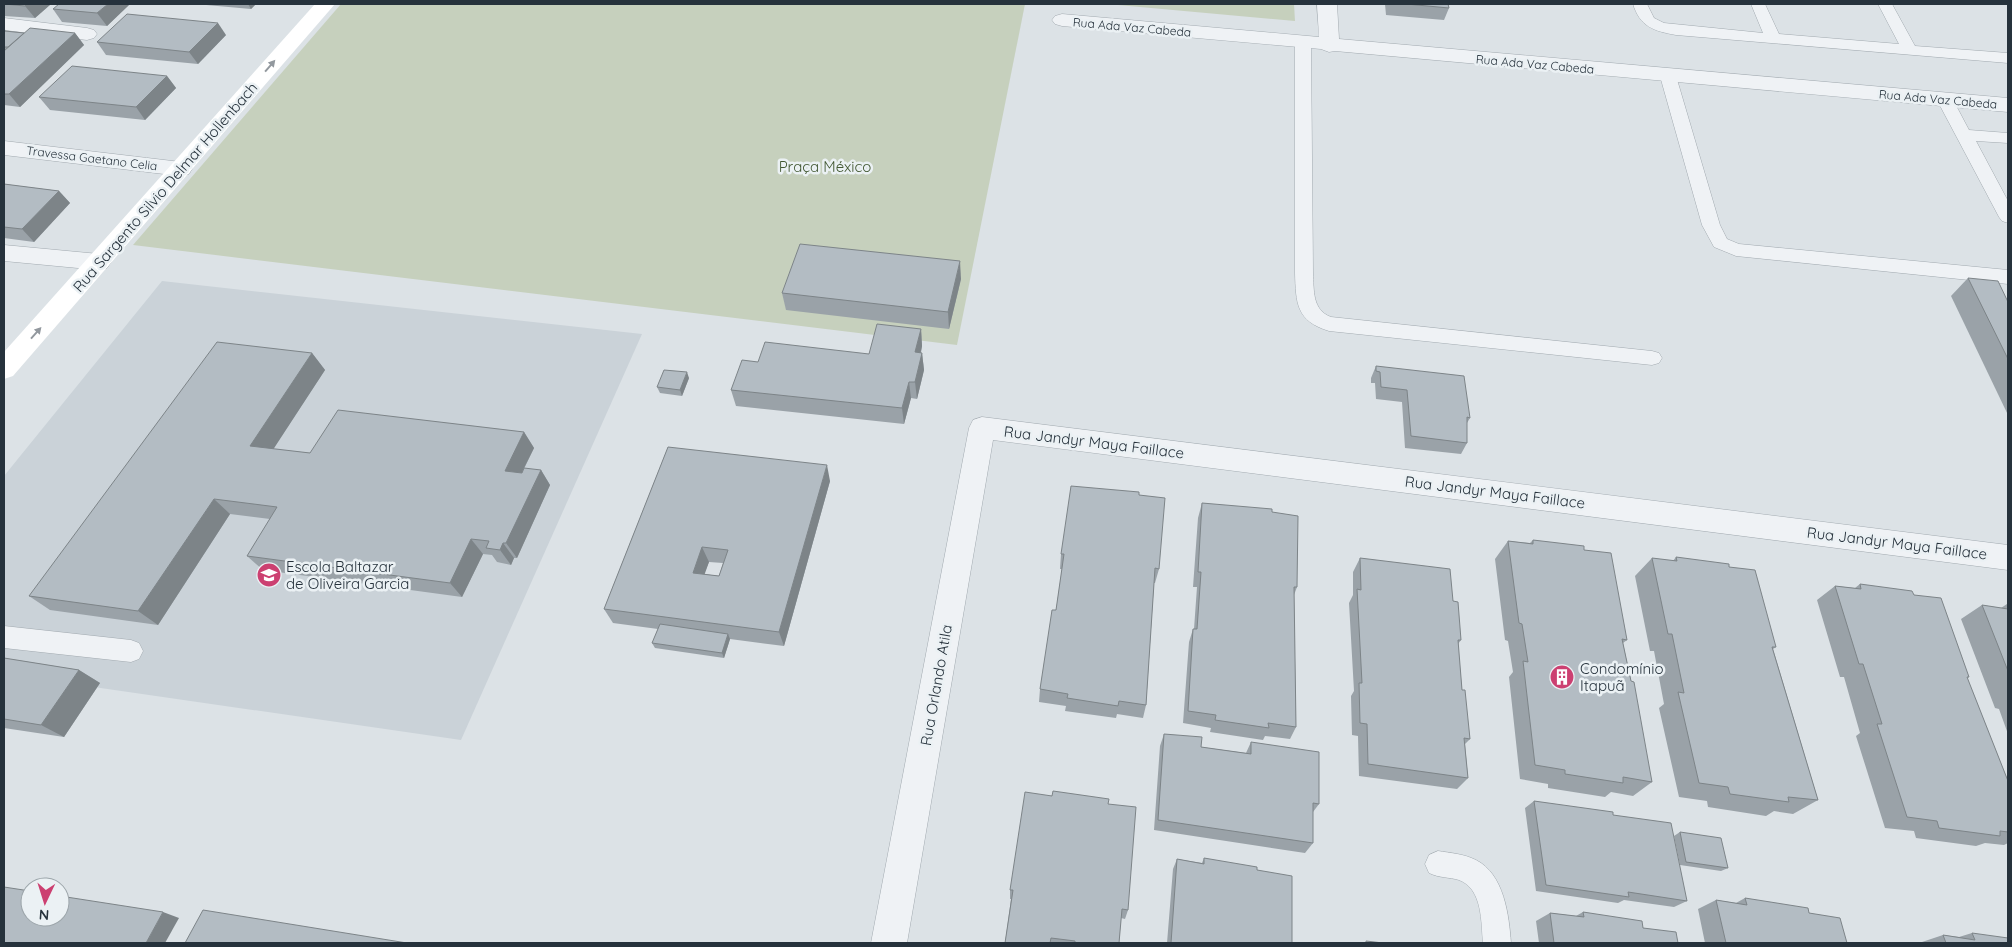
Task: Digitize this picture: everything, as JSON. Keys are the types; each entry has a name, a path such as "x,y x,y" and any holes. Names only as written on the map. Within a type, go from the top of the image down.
{"street":[{"name":"Rua Sargento Silvio Delmar Hollenbach","path":"4,369 325,4"},
{"path":"1327,4 1329,46"},
{"name":"Rua Ada Vaz Cabeda","path":"1062,20 1329,46 2008,105"},
{"path":"4,24 87,34"},
{"name":"Travessa Gaetano Celia","path":"4,148 181,169"},
{"path":"4,254 99,262"},
{"name":"Rua Jandyr Maya Faillace","path":"982,428 2008,558"},
{"name":"Rua Orlando Atila","path":"889,943 982,428"}],"lane":[{"path":"1640,4 1645,19 1654,26 1676,30 2008,58"},
{"path":"1758,4 1773,38"},
{"path":"1885,4 1910,50"},
{"path":"1303,43 1304,273 1308,309 1315,320 1329,324 1652,358"},
{"path":"1668,76 1711,226 1720,243 1736,250 2008,277"},
{"path":"1945,100 2008,217"},
{"path":"1964,135 2008,138"},
{"path":"4,637 131,651"},
{"path":"1438,864 1468,870 1482,884 1494,908 1497,943"}],"shaded area":[{"name":"Escola Baltazar de Oliveira Garcia","path":"162,281 642,334 461,740 4,674 4,476"}],"green space":[{"name":"Praça México","path":"341,4 1025,4 957,345 133,245"},
{"path":"1107,4 1294,4 1295,21"}],"building":[{"path":"4,4 27,4 25,6"},
{"path":"59,4 108,4 97,13 53,9"},
{"path":"1406,4 1448,4 1449,8"},
{"path":"127,14 218,23 189,52 97,42"},
{"path":"30,28 75,33 9,94 4,94 4,51"},
{"path":"5,31 24,33 8,47 4,47"},
{"path":"72,66 167,76 136,107 39,97"},
{"path":"4,184 59,191 22,229 4,227"},
{"path":"800,244 960,261 948,312 782,293"},
{"path":"1968,278 1998,281 2008,302 2008,359"},
{"path":"877,324 921,329 915,352 922,353 915,382 909,382 902,408 731,390 742,360 758,362 765,342 869,354"},
{"path":"217,342 312,353 250,446 310,453 338,410 524,432 505,471 522,473 524,468 541,470 506,543 503,543 500,550 486,548 489,541 471,539 450,583 247,556 277,507 214,499 138,611 29,596"},
{"path":"1376,366 1464,376 1470,418 1467,417 1467,443 1411,436 1407,390 1381,387 1380,372 1376,371"},
{"path":"664,370 687,372 680,390 657,387"},
{"path":"668,447 827,465 779,632 604,609","holes":["702,547 728,550 719,576 693,573"]},
{"path":"1071,486 1139,492 1139,495 1165,498 1159,569 1155,568 1146,705 1119,701 1118,706 1067,698 1068,694 1040,689 1052,610 1056,610 1064,554 1061,554"},
{"path":"1202,503 1272,509 1272,512 1298,516 1297,587 1294,587 1296,727 1268,723 1269,728 1215,720 1216,715 1188,711 1193,629 1197,629 1201,572 1198,572"},
{"name":"Condomínio Itapuã","path":"1533,540 1584,546 1584,550 1611,553 1627,640 1622,639 1631,681 1634,682 1652,782 1623,777 1623,783 1565,774 1565,770 1535,765 1523,661 1528,662 1522,624 1519,623 1508,541 1533,544"},
{"path":"1676,557 1729,564 1729,567 1755,570 1776,647 1772,647 1818,800 1788,797 1789,802 1730,794 1728,787 1699,783 1678,692 1684,693 1672,634 1668,634 1652,558 1677,561"},
{"path":"1360,558 1450,569 1453,601 1458,602 1461,640 1458,640 1462,690 1465,690 1470,739 1464,738 1468,778 1368,764 1367,724 1360,723 1359,683 1362,683 1357,589 1361,590"},
{"path":"1860,584 1912,591 1914,595 1941,598 1969,677 1967,677 2008,781 2008,832 2000,831 2000,836 1939,828 1937,821 1907,817 1877,724 1882,724 1863,664 1859,664 1835,586 1861,589"},
{"path":"1982,605 2008,609 2008,671"},
{"path":"660,624 728,634 722,653 652,643"},
{"path":"4,658 79,670 41,725 4,719"},
{"path":"1164,734 1202,737 1201,747 1251,754 1251,742 1319,752 1319,804 1313,803 1313,843 1158,820"},
{"path":"1053,791 1109,799 1108,804 1136,807 1128,910 1122,909 1119,943 1075,943 1075,941 1051,938 1050,943 1005,943 1013,890 1010,890 1025,792 1052,796"},
{"path":"1534,801 1613,812 1613,815 1671,823 1687,901 1628,892 1629,897 1546,885"},
{"path":"1680,832 1721,838 1728,868 1686,862"},
{"path":"1204,858 1257,867 1257,870 1292,876 1292,943 1171,943 1177,859 1204,864"},
{"path":"4,887 20,889 20,927 70,927 70,898 163,912 146,943 4,943"},
{"path":"1745,898 1808,908 1809,913 1840,918 1847,943 1726,943 1716,900 1747,905"},
{"path":"203,910 407,943 185,943"},
{"path":"1583,912 1642,921 1643,928 1676,932 1678,943 1554,943 1550,913 1584,917"},
{"path":"1972,933 2008,938 2008,943 1946,943 1943,935 1975,940"},
{"path":"1366,941 1383,943 1366,943"}],"place":[{"name":"Escola Baltazar de Oliveira Garcia","path":"269,575"},
{"name":"Condomínio Itapuã","path":"1562,677"}]}
